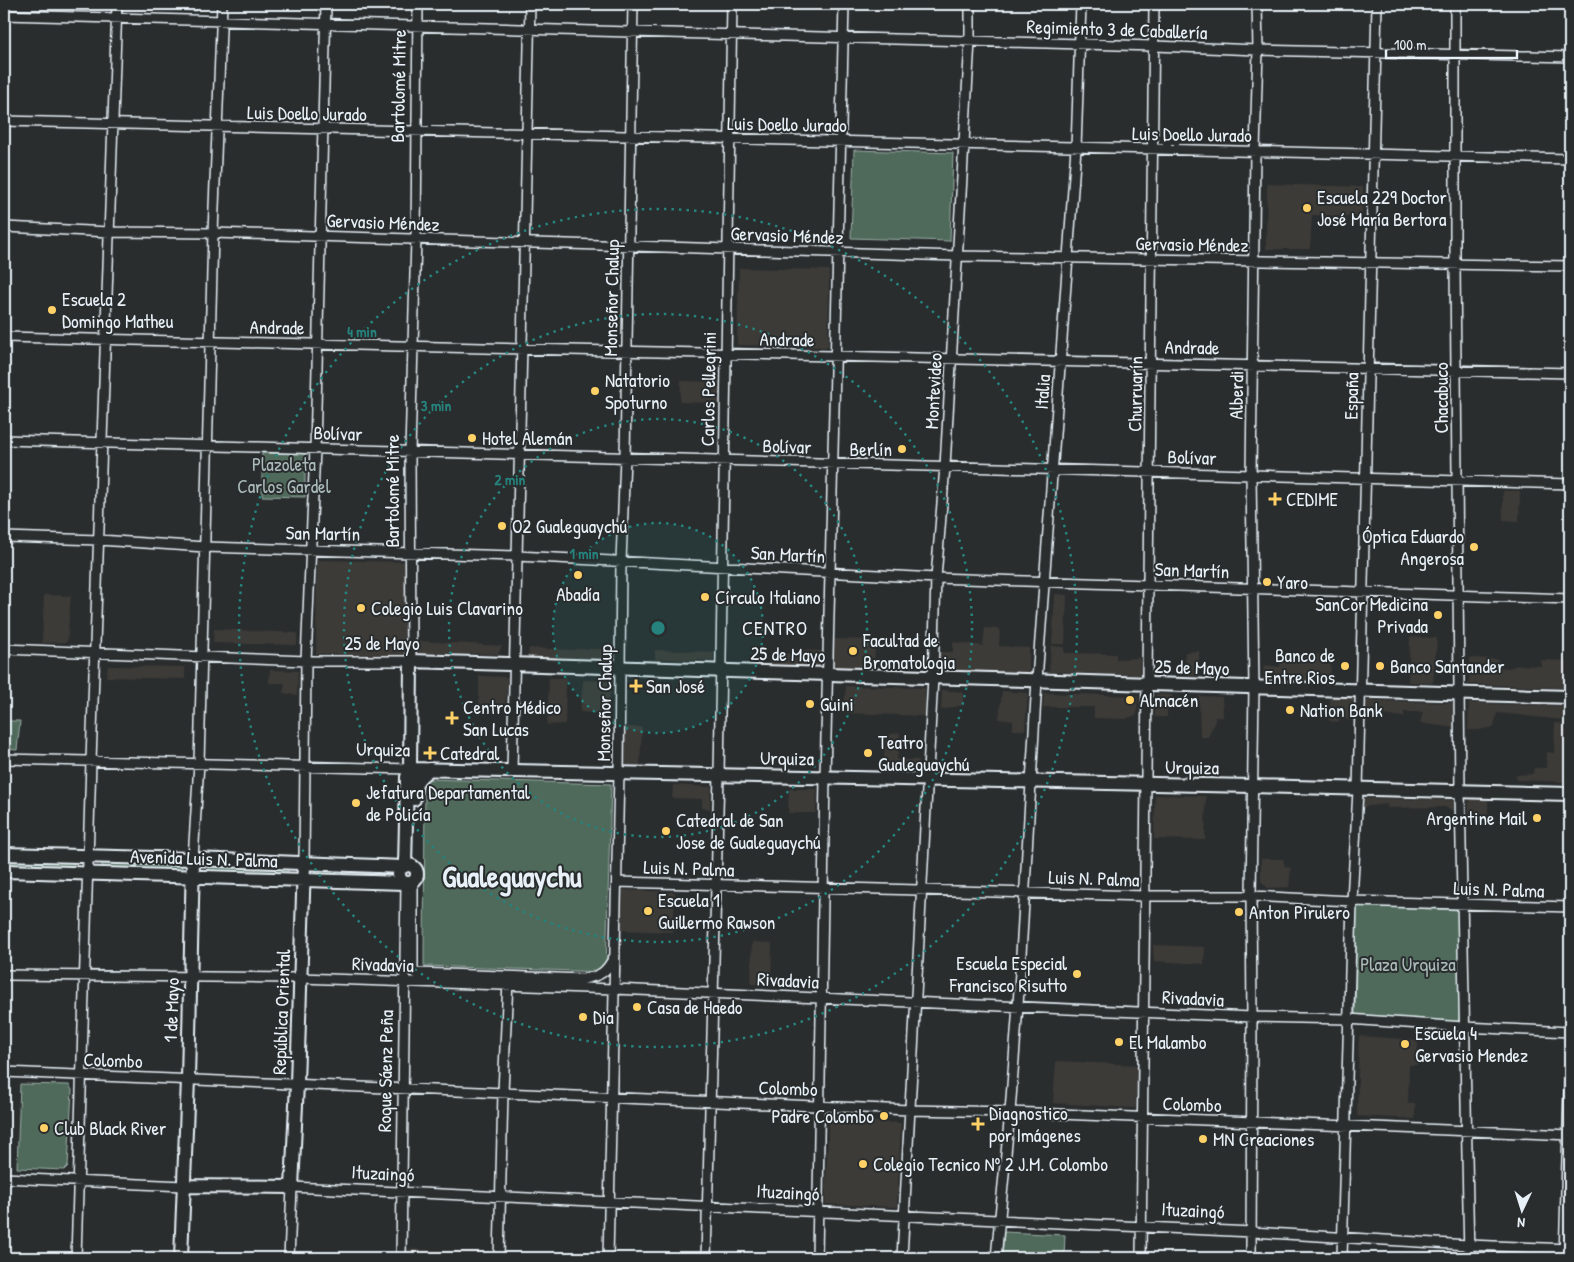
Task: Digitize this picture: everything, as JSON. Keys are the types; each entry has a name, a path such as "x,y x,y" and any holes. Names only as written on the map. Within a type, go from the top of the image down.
{"street":[{"path":"76,1258 117,4"},
{"name":"1 de Mayo","path":"181,1258 188,1079 193,858 199,763 209,342 222,4"},
{"name":"República Oriental","path":"289,1258 304,880 306,661 315,449 326,4"},
{"name":"Bartolomé Mitre","path":"410,769 412,552 410,451 416,239 418,4"},
{"path":"512,771 530,4"},
{"name":"Monseñor Chalup","path":"619,773 621,562 625,457 633,4"},
{"name":"Carlos Pellegrini","path":"706,1258 719,775 732,4"},
{"path":"817,1258 825,777 844,4"},
{"name":"Montevideo","path":"902,1258 933,677 936,578 945,466 970,41 970,4"},
{"name":"Italia","path":"996,1258 1018,1006 1030,782 1076,148 1081,4"},
{"name":"Churruarín","path":"1141,1258 1154,4"},
{"name":"Alberdi","path":"1251,1258 1251,896 1254,687 1251,475 1258,50 1257,4"},
{"name":"España","path":"1342,1258 1348,1019 1361,690 1376,4"},
{"name":"Chacabuco","path":"1455,4 1455,265 1460,792 1469,1258"},
{"name":"Regimiento 3 de Caballería","path":"4,15 1570,57"},
{"name":"Luis Doello Jurado","path":"4,121 1570,159"},
{"name":"Gervasio Méndez","path":"4,227 110,232 213,233 957,256 1570,266"},
{"name":"Andrade","path":"4,337 1253,364 1570,373"},
{"name":"Bolívar","path":"4,440 1570,484"},
{"name":"San Martín","path":"4,538 99,540 205,547 517,556 936,578 1570,599"},
{"name":"25 de Mayo","path":"4,649 306,661 411,661 1570,697"},
{"name":"Urquiza","path":"4,759 1570,794"},
{"path":"407,866 407,777 410,769"},
{"path":"407,883 399,875 407,866 415,786 417,779 430,769"},
{"path":"608,1258 619,773"},
{"name":"Avenida Luis N. Palma","path":"4,854 193,858 407,866"},
{"name":"Avenida Luis N. Palma","path":"4,871 407,883"},
{"name":"Luis N. Palma","path":"617,882 1146,896 1251,896 1352,901 1570,907"},
{"name":"Rivadavia","path":"407,883 413,972 416,973 614,989 1252,1017 1348,1019 1570,1032"},
{"name":"Roque Sáenz Peña","path":"401,1258 407,883"},
{"name":"Rivadavia","path":"4,975 191,976 405,981 583,979 597,976 609,968 614,957"},
{"path":"499,1258 508,981"},
{"path":"1566,1252 1570,1058"},
{"name":"Colombo","path":"4,1072 910,1110 1010,1112 1569,1135"},
{"name":"Ituzaingó","path":"4,1178 184,1186 292,1187 1342,1236 1566,1252"}],"shaded area":[{"path":"1267,184 1363,187 1362,217 1312,215 1310,249 1266,249"},
{"path":"739,268 829,270 828,347 737,345"},
{"path":"681,381 720,382 719,403 680,402"},
{"path":"1503,491 1520,491 1519,521 1503,520"},
{"name":"Colegio Luis Clavarino","path":"317,560 406,562 404,656 316,654"},
{"path":"1055,594 1067,595 1065,644 1052,644"},
{"path":"44,595 71,596 67,642 42,643"},
{"path":"985,628 1000,629 999,646 1029,648 1029,672 939,670 939,652 953,652 953,642 983,646"},
{"path":"214,629 297,633 297,645 213,643"},
{"path":"1410,637 1437,638 1433,683 1408,682"},
{"name":"Facultad de Bromatologia","path":"833,639 875,640 874,669 836,668 832,662"},
{"path":"418,641 502,646 498,654 418,653"},
{"path":"1051,646 1064,647 1064,653 1116,654 1116,659 1140,658 1141,675 1049,672"},
{"path":"529,648 613,649 613,659 576,659 575,655 575,660 528,658"},
{"path":"655,650 714,652 714,661 655,659"},
{"path":"801,650 822,651 821,666 769,665 770,653 801,654"},
{"path":"1199,651 1199,676 1186,676 1185,652"},
{"path":"1281,653 1330,655 1331,682 1263,681 1264,665 1280,667"},
{"path":"1470,658 1498,659 1498,667 1509,668 1518,665 1541,666 1540,660 1570,661 1568,688 1469,684"},
{"path":"108,666 185,667 185,679 106,677"},
{"path":"270,670 298,671 297,695 283,693 285,683 269,683"},
{"path":"479,676 508,677 505,707 479,707"},
{"path":"549,678 566,678 565,724 547,725"},
{"path":"583,680 611,681 608,714 580,712"},
{"path":"846,686 925,688 925,716 846,713 844,708"},
{"path":"942,690 963,692 963,705 941,710"},
{"path":"1002,691 1028,693 1025,730 1013,730 1013,721 999,719"},
{"path":"1044,693 1138,696 1137,715 1125,719 1094,718 1094,707 1043,707"},
{"path":"1158,694 1172,695 1172,703 1167,703 1167,717 1155,717 1155,696"},
{"path":"1199,696 1222,697 1223,717 1215,717 1208,737 1200,737"},
{"path":"1330,696 1355,698 1354,721 1340,718 1339,722 1329,721"},
{"path":"1366,700 1454,703 1455,728 1420,723 1423,712 1404,712 1404,717 1372,714 1365,711"},
{"path":"1469,703 1566,706 1565,720 1497,713 1494,727 1468,730"},
{"path":"1555,723 1567,724 1563,782 1517,780 1516,775 1533,774 1534,768 1546,768 1547,752 1554,753"},
{"path":"624,727 642,727 640,765 624,765"},
{"path":"900,733 897,760 919,760 918,769 884,768 885,735"},
{"path":"673,785 711,787 710,809 702,808 702,799 672,798"},
{"path":"789,789 817,789 816,813 788,813"},
{"path":"1155,795 1206,796 1205,840 1154,839"},
{"path":"1473,797 1488,798 1488,814 1469,815 1469,803"},
{"path":"1363,798 1454,800 1454,811 1445,807 1388,808 1386,804 1363,807"},
{"path":"1261,859 1283,859 1285,867 1291,868 1289,887 1268,888 1261,881"},
{"name":"Escuela 1 Guillermo Rawson","path":"622,890 675,892 673,932 621,930"},
{"path":"752,942 772,943 771,984 751,984"},
{"path":"1153,945 1205,947 1204,964 1154,961"},
{"path":"1359,1036 1418,1040 1417,1065 1409,1065 1408,1104 1415,1104 1415,1119 1357,1116"},
{"path":"1056,1061 1138,1065 1135,1108 1053,1103"},
{"name":"Colegio Tecnico Nº 2 J.M. Colombo","path":"829,1114 858,1115 859,1121 901,1123 897,1207 825,1204"},
{"path":"406,1249 490,1252 490,1258 406,1258"}],"green space":[{"path":"124,4 197,4 197,11 124,6"},
{"path":"854,150 953,153 950,241 851,238"},
{"name":"Plazoleta Carlos Gardel","path":"262,453 305,454 305,497 262,496"},
{"path":"4,721 20,721 17,750 4,749"},
{"path":"425,779 611,784 606,972 424,966"},
{"path":"4,858 74,860 74,867 4,865"},
{"path":"102,862 182,864 182,871 102,868"},
{"path":"208,865 288,868 288,875 208,872"},
{"path":"313,868 393,871 392,878 313,875"},
{"name":"Plaza Urquiza","path":"1357,906 1461,910 1459,1023 1355,1018"},
{"name":"Club Black River","path":"20,1084 69,1085 72,1090 68,1166 64,1170 17,1168"},
{"path":"1004,1232 1065,1235 1064,1258 1002,1258"}],"place":[{"name":"Escuela 229 Doctor José María Bertora","path":"1307,208"},
{"name":"Escuela 2 Domingo Matheu","path":"52,310"},
{"name":"Natatorio Spoturno","path":"595,391"},
{"name":"Hotel Alemán","path":"472,438"},
{"name":"Berlín","path":"902,449"},
{"name":"CEDIME","path":"1275,499"},
{"name":"O2 Gualeguaychú","path":"502,526"},
{"name":"Óptica Eduardo Angerosa","path":"1474,547"},
{"name":"Abadía","path":"578,575"},
{"name":"Yaro","path":"1267,582"},
{"name":"Círculo Italiano","path":"705,597"},
{"name":"Colegio Luis Clavarino","path":"361,608"},
{"name":"SanCor Medicina Privada","path":"1438,615"},
{"name":"Facultad de Bromatologia","path":"853,651"},
{"name":"Banco de Entre Rios","path":"1345,666"},
{"name":"Banco Santander","path":"1380,666"},
{"name":"San José","path":"636,686"},
{"name":"Almacén","path":"1130,700"},
{"name":"Guini","path":"810,704"},
{"name":"Nation Bank","path":"1290,710"},
{"name":"Centro Médico San Lucas","path":"452,718"},
{"name":"Catedral","path":"430,753"},
{"name":"Teatro Gualeguaychú","path":"868,753"},
{"name":"Jefatura Departamental de Policía","path":"356,803"},
{"name":"Argentine Mail","path":"1537,818"},
{"name":"Catedral de San Jose de Gualeguaychú","path":"666,831"},
{"name":"Escuela 1 Guillermo Rawson","path":"648,911"},
{"name":"Anton Pirulero","path":"1239,912"},
{"name":"Escuela Especial Francisco Risutto","path":"1077,974"},
{"name":"Casa de Haedo","path":"637,1007"},
{"name":"Dia","path":"583,1017"},
{"name":"El Malambo","path":"1119,1042"},
{"name":"Escuela 4 Gervasio Mendez","path":"1405,1044"},
{"name":"Padre Colombo","path":"884,1116"},
{"name":"Diagnostico por Imágenes","path":"978,1124"},
{"name":"Club Black River","path":"44,1128"},
{"name":"MN Creaciones","path":"1203,1139"},
{"name":"Colegio Tecnico Nº 2 J.M. Colombo","path":"863,1164"}],"district":[{"name":"CENTRO","path":"775,628"},
{"name":"Gualeguaychu","path":"512,877"}]}
